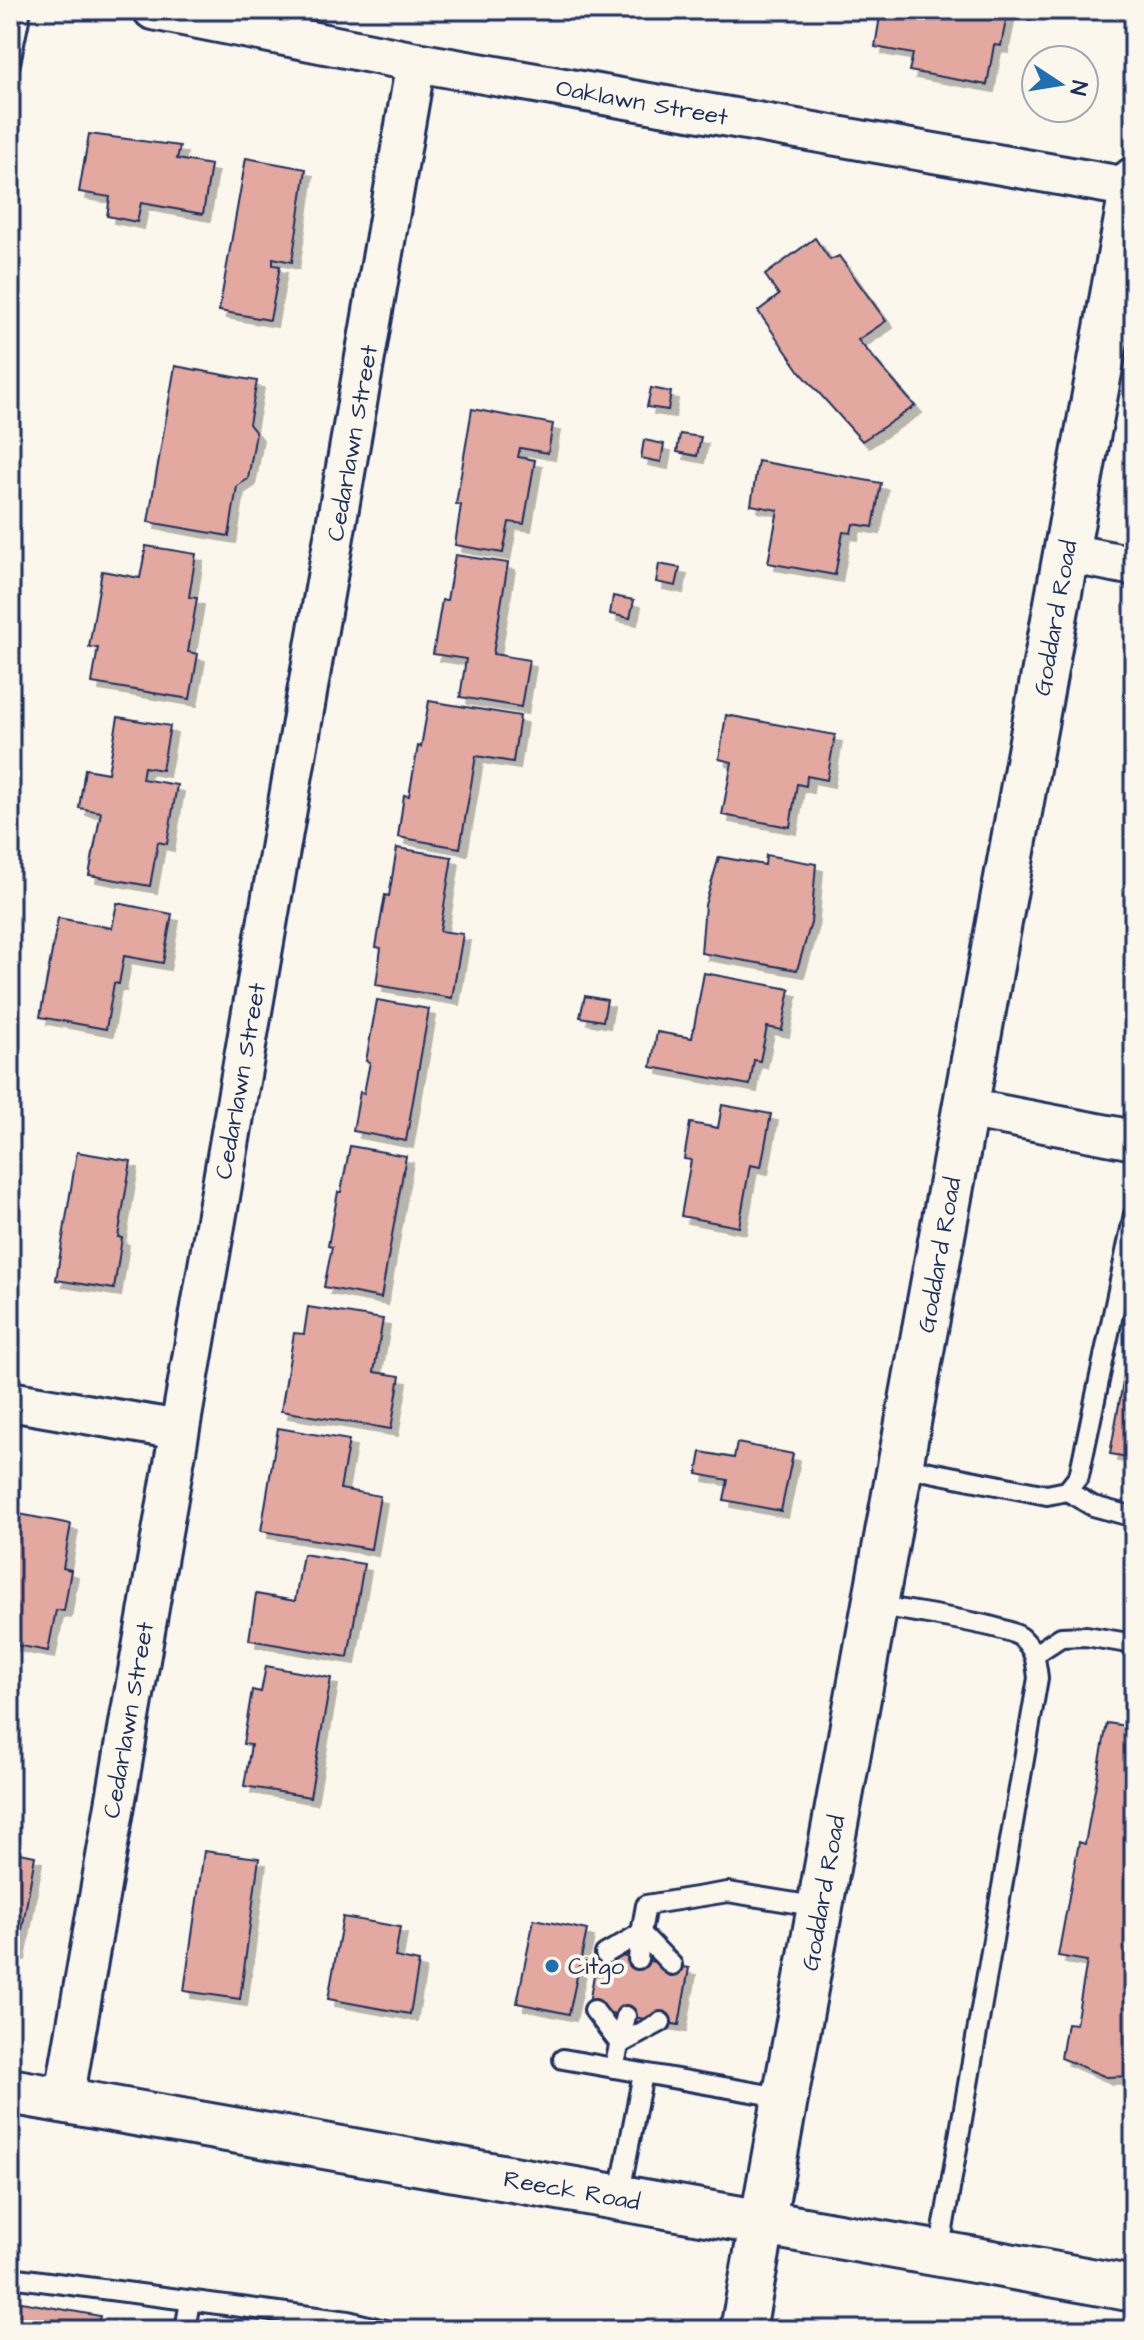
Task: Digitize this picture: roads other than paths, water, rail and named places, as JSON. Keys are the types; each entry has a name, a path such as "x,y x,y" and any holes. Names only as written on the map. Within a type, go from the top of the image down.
{"main road":[{"name":"Goddard Road","path":"743,2330 1133,184"},
{"name":"Reeck Road","path":"10,2091 763,2221 1134,2289"}],"street":[{"name":"Oaklawn Street","path":"153,10 416,62 1133,184"},
{"name":"Cedarlawn Street","path":"64,2100 416,62"},
{"path":"1067,553 1134,566"},
{"path":"966,1108 1134,1140"},
{"path":"10,1401 179,1430"}],"lane":[{"path":"10,63 21,10"},
{"path":"900,1466 1047,1495 1067,1491 1079,1476 1134,1214"},
{"path":"1067,1491 1093,1506 1134,1517"},
{"path":"875,1605 1020,1635 1035,1654 1038,1678 939,2253"},
{"path":"1035,1654 1061,1637 1086,1636 1134,1644"},
{"path":"638,1959 646,1905 728,1892 820,1907"},
{"path":"605,1954 641,1933"},
{"path":"641,1933 672,1965"},
{"path":"594,2010 620,2044"},
{"path":"614,2068 626,2016"},
{"path":"620,2044 661,2022"},
{"path":"563,2059 786,2098"},
{"path":"619,2198 643,2074"},
{"path":"10,2277 348,2321 384,2330"},
{"path":"185,2330 190,2301"}],"place":[{"name":"Citgo","path":"552,1966"}]}
